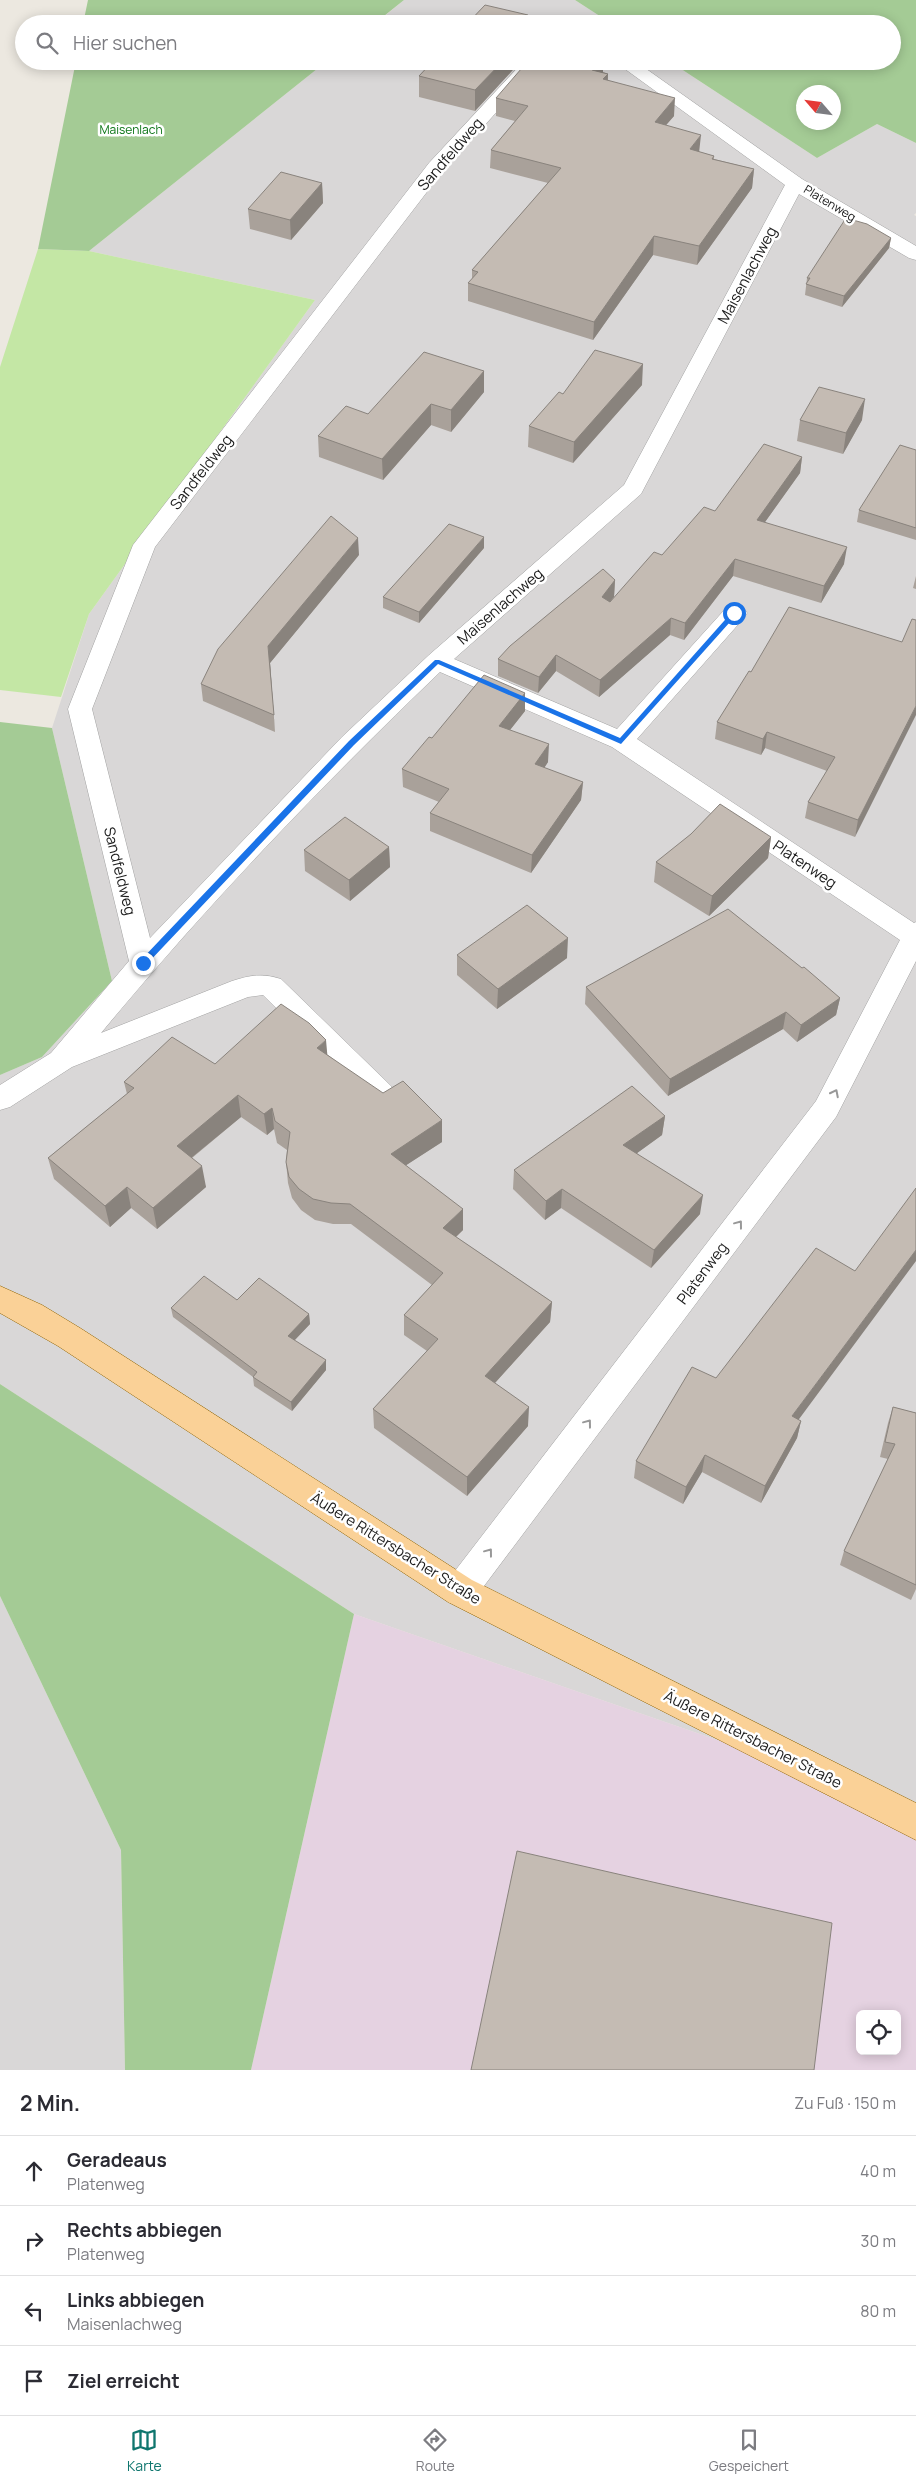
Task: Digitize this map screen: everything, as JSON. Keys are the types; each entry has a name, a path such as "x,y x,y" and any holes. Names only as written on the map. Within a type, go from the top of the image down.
{"main road":[{"name":"Äußere Rittersbacher Straße","path":"0,1299 31,1314 61,1333 460,1591 916,1822"}],"street":[{"name":"Sandfeldweg","path":"143,963 80,709 144,545 436,167 526,70"},
{"path":"636,70 795,183"},
{"name":"Maisenlachweg","path":"0,1099 61,1061 143,963 351,743 437,661 633,489 795,183"},
{"name":"Platenweg","path":"795,183 916,254"},
{"path":"621,741 734,613"},
{"name":"Platenweg","path":"437,661 621,741 915,934 826,1109 460,1591"},
{"path":"61,1061 242,988 256,984 265,984 271,986 381,1094"}],"shaded area":[{"path":"404,0 575,0 598,15 386,15"},
{"path":"316,70 683,70 817,158 877,124 916,143 916,213 914,215 916,216 916,1809 354,1614 0,1384 0,1075 42,1057 112,981 52,728 89,614 315,300 89,251"},
{"path":"0,1596 121,1850 125,2070 0,2070"},
{"path":"354,1614 916,1809 916,2070 251,2070"}],"green space":[{"path":"88,0 404,0 385,15 85,15"},
{"path":"575,0 916,0 916,143 877,124 817,158 683,70 901,70 901,15 598,15"},
{"name":"Maisenlach","path":"74,70 316,70 89,251 38,249"},
{"path":"38,249 89,251 315,300 89,614 61,697 0,690 0,367"},
{"path":"0,722 52,728 112,981 42,1057 0,1075"},
{"path":"0,1384 354,1614 251,2070 125,2070 121,1850 0,1596"}],"building":[{"path":"485,5 528,15 476,15"},
{"path":"425,70 494,70 475,90 419,76"},
{"path":"520,70 592,70 608,74 603,79 675,98 655,122 701,135 690,149 714,156 712,159 754,169 699,246 654,236 594,322 468,283 478,272 472,270 561,168 491,150 528,106 496,98"},
{"path":"281,172 322,183 290,220 248,209"},
{"path":"846,218 867,224 891,238 844,296 806,284 810,278 807,278"},
{"path":"595,350 643,364 574,442 529,426 559,392 563,394"},
{"path":"424,352 484,371 451,410 431,404 382,459 318,436 346,406 368,414"},
{"path":"819,387 865,399 846,433 800,420"},
{"path":"764,444 802,457 757,520 847,547 824,586 735,559 685,623 671,618 600,680 556,655 539,677 498,659 510,646 603,569 615,580 602,597 610,602 654,552 662,555 704,507 715,511"},
{"path":"900,445 916,450 916,528 859,510"},
{"path":"331,516 358,538 268,646 274,715 201,684 218,649"},
{"path":"449,524 484,537 419,612 383,597"},
{"path":"789,607 902,642 912,619 916,620 916,706 858,820 808,802 835,757 767,732 763,739 717,722 749,671 751,672"},
{"path":"484,675 525,693 499,726 549,744 535,764 583,782 532,855 430,813 449,789 402,769 429,737 432,738"},
{"path":"720,804 771,837 712,896 656,862 691,834"},
{"path":"345,817 389,847 349,880 304,850"},
{"path":"527,905 568,938 498,989 457,955"},
{"path":"728,909 802,968 804,967 840,998 801,1025 786,1012 670,1079 586,987"},
{"path":"281,1004 309,1023 326,1040 317,1048 383,1093 403,1081 442,1120 391,1154 463,1209 443,1228 552,1302 485,1376 529,1407 467,1477 373,1409 438,1339 404,1315 443,1273 350,1204 331,1203 313,1199 299,1189 289,1177 286,1162 290,1132 275,1121 272,1108 264,1114 238,1095 177,1146 202,1166 153,1208 127,1187 105,1206 48,1158 134,1088 124,1082 172,1037 215,1064"},
{"path":"632,1086 665,1116 623,1145 703,1195 654,1250 562,1189 546,1201 514,1170"},
{"path":"916,1188 916,1250 792,1416 801,1421 765,1486 705,1455 686,1487 636,1461 692,1367 716,1378 816,1248 855,1271"},
{"path":"204,1276 237,1300 259,1278 309,1314 288,1336 326,1360 291,1402 253,1377 257,1372 171,1308"},
{"path":"893,1407 916,1413 916,1585 844,1551 895,1444 885,1442"},
{"path":"517,1851 832,1923 814,2070 471,2070"}],"route":[{"path":"143,963 351,743 437,661 621,741 734,613"}]}
